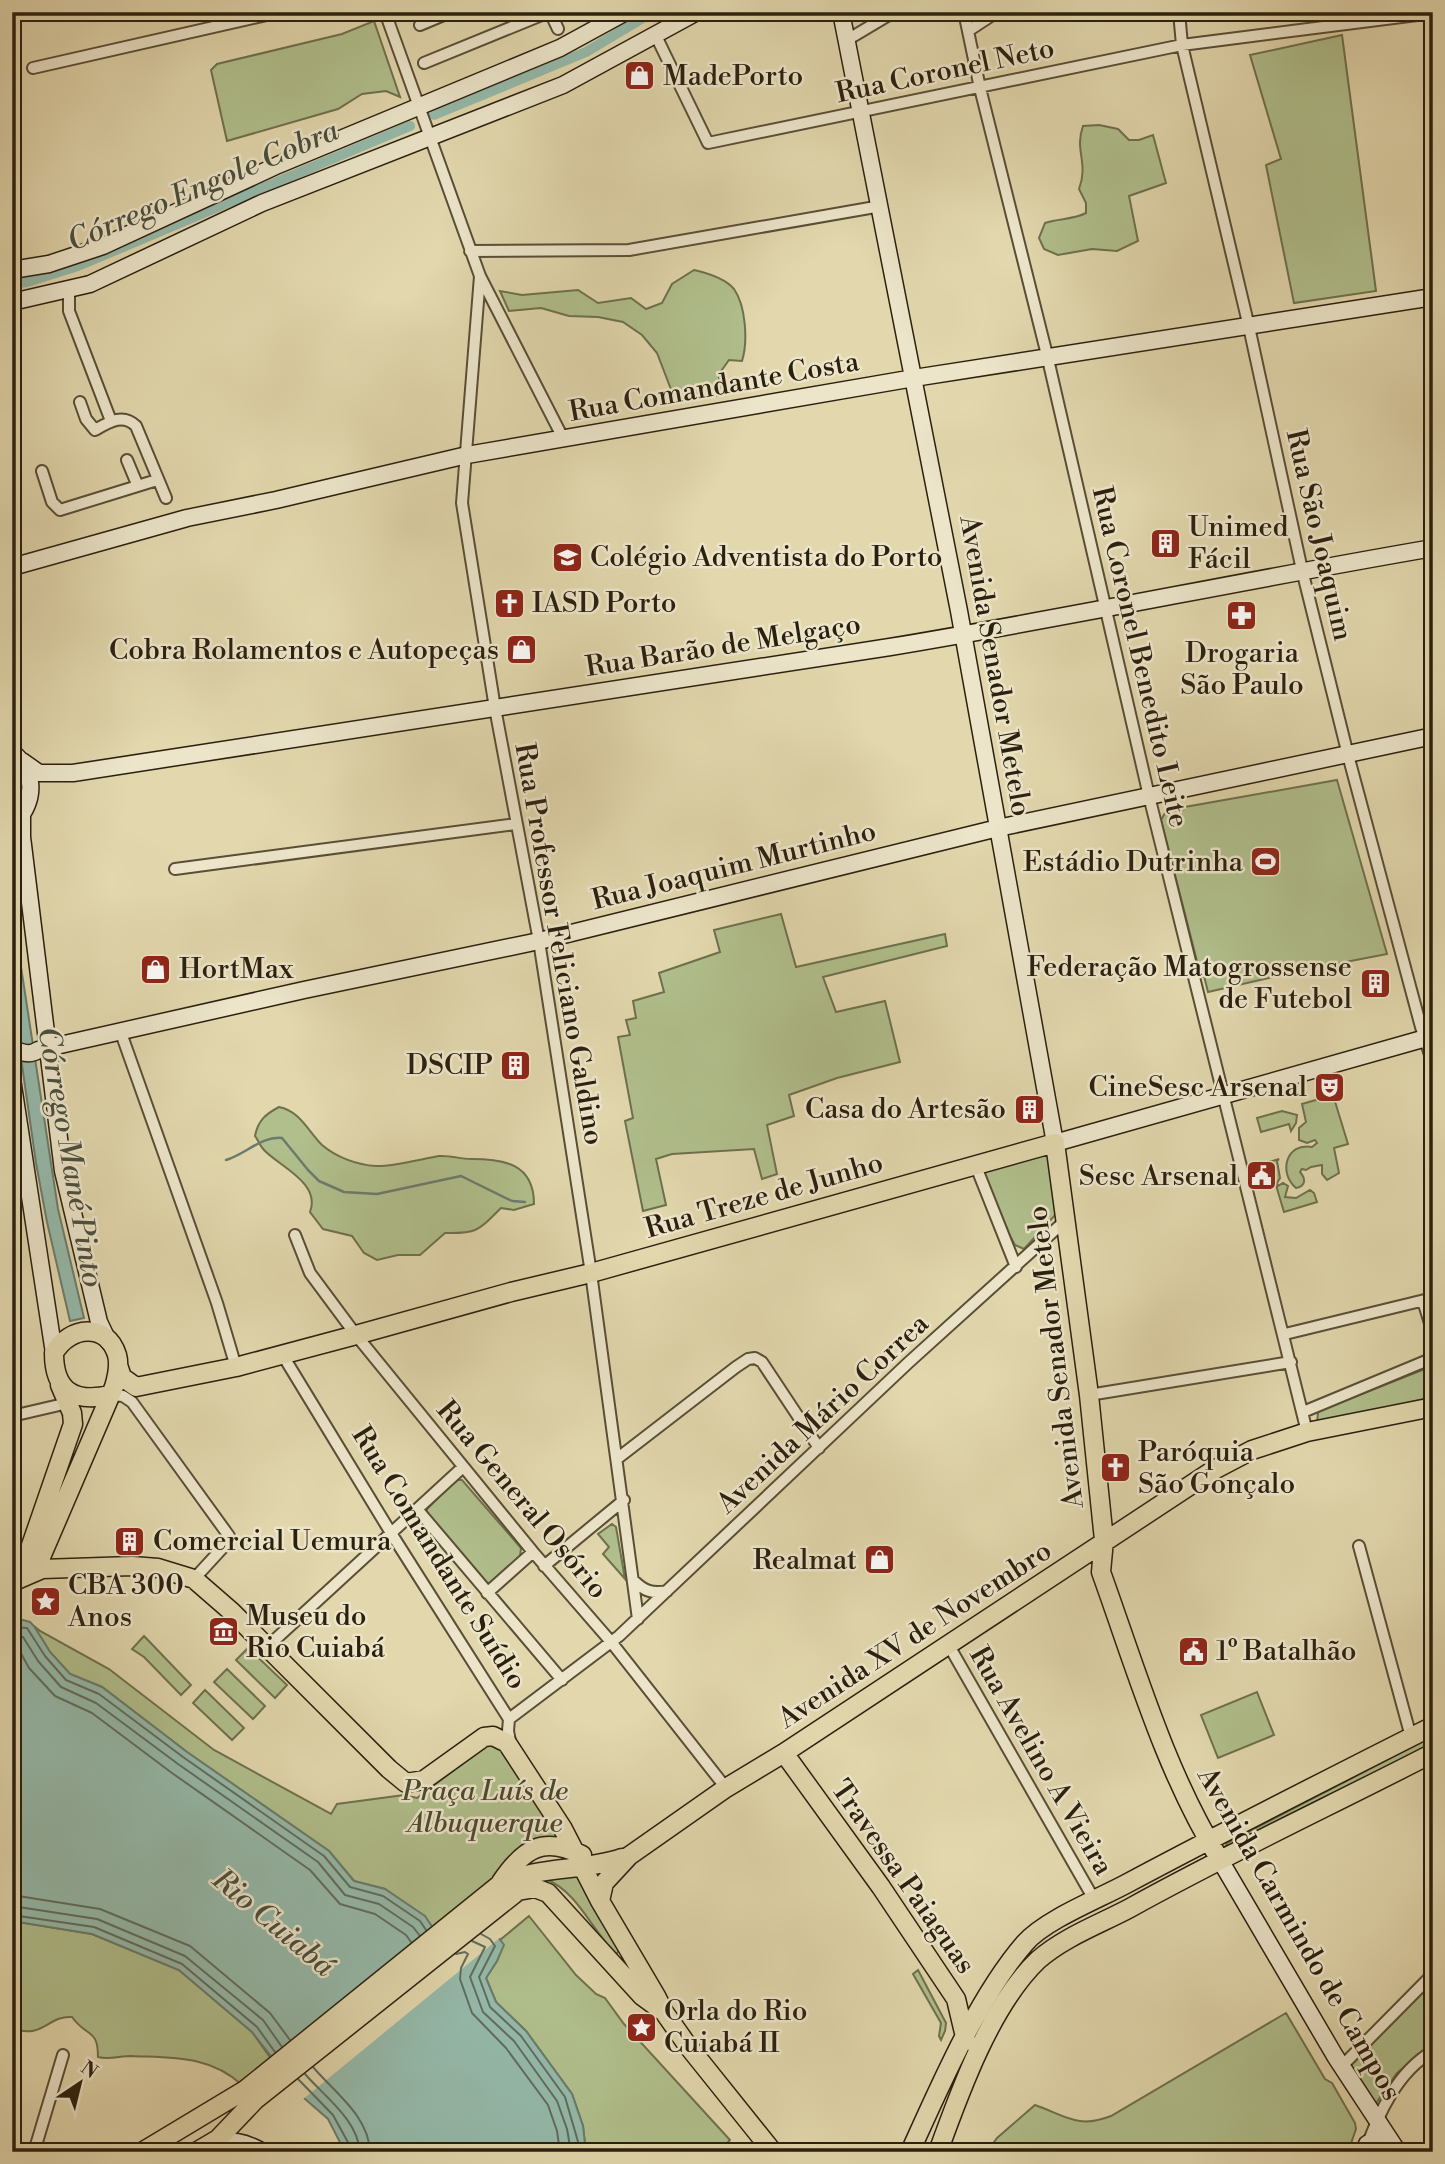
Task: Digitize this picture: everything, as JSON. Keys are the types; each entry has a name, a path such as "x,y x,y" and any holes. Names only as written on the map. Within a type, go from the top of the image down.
{"main road":[{"name":"Rua Treze de Junho","path":"118,1365 122,1377 136,1387 236,1367 511,1292 591,1273 1055,1143"},
{"name":"Avenida Senador Metelo","path":"1055,1143 1089,1395 1104,1540"},
{"path":"75,1332 95,1332 108,1341 117,1354 118,1365 110,1395 33,1572 27,1565 29,1553 73,1427 73,1417 60,1384 54,1353 66,1337 75,1332"},
{"path":"60,1384 68,1392 79,1396 90,1398 110,1395"},
{"name":"Avenida XV de Novembro","path":"629,1856 726,1788 784,1753 1212,1471 1252,1450 1307,1433 1433,1407"},
{"name":"Avenida Carmindo de Campos","path":"1104,1540 1101,1572 1170,1763 1220,1860"},
{"path":"12,1564 29,1553"},
{"path":"1066,1567 1082,1565 1101,1572"},
{"path":"12,1582 47,1569 132,1566 158,1568 194,1579 232,1612 407,1783 424,1780 480,1738 490,1736 512,1748"},
{"path":"910,2152 966,2037 1008,1965 1027,1940 1052,1923 1209,1840 1433,1726"},
{"name":"Rua Comandante Suídio","path":"512,1748 664,2012 773,2152"},
{"name":"Travessa Paiaguas","path":"784,1753 944,1980 956,1999 966,2037"},
{"path":"938,2152 964,2080 1005,2003 1039,1960 1062,1943 1220,1860 1431,1757"},
{"path":"142,2152 250,2095 499,1885 514,1864 532,1850 545,1845 610,1862 629,1856"},
{"path":"499,1885 522,1875 544,1872 574,1852"},
{"path":"544,1872 574,1852"},
{"path":"600,1901 608,1876 629,1856"},
{"name":"Rua Comandante Suídio","path":"250,2095 518,1891 535,1888 548,1893 642,1996 664,2012"},
{"path":"964,2080 966,2037 1005,2003"},
{"path":"201,2150 228,2130 250,2095"}],"street":[{"path":"33,68 280,12"},
{"path":"385,12 480,276 564,440"},
{"path":"420,25 451,12"},
{"path":"424,63 549,12 558,29"},
{"path":"12,270 49,264 103,246 278,165 560,48 626,12"},
{"path":"12,302 90,284 262,203 563,85 697,12"},
{"name":"Avenida Senador Metelo","path":"841,12 963,635 1055,1143"},
{"path":"847,40 894,12"},
{"name":"Rua Coronel Benedito Leite","path":"964,12 980,88 1048,358 1104,610 1223,1096 1285,1334 1307,1433"},
{"path":"968,31 997,12"},
{"name":"Rua São Joaquim","path":"1178,12 1182,45 1249,327 1302,570 1348,755 1428,1037 1433,1064"},
{"name":"Rua Coronel Neto","path":"656,36 708,143 1182,45 1433,13"},
{"path":"470,251 629,250 881,206"},
{"name":"Rua Professor Feliciano Galdino","path":"480,276 462,503 495,708 539,941 591,1273 624,1500 638,1619"},
{"path":"69,289 69,312 111,421"},
{"name":"Rua Comandante Costa","path":"12,567 187,518 276,500 467,454 564,440 914,378 1433,297"},
{"path":"80,402 86,419 95,430 111,421 129,420 136,426 166,498"},
{"path":"127,460 137,485"},
{"path":"42,471 52,502 60,510 157,480"},
{"name":"Rua Barão de Melgaço","path":"17,757 39,773 73,773 963,635 1302,570 1433,548"},
{"name":"Rua Joaquim Murtinho","path":"13,1048 26,1054 33,1053 304,990 539,941 998,828 1433,736"},
{"path":"17,757 29,774 31,788 17,819 22,838 44,1049 69,1203 99,1322 108,1341"},
{"path":"175,869 516,824"},
{"path":"121,1033 236,1367"},
{"name":"Rua Treze de Junho","path":"1055,1143 1428,1037"},
{"path":"12,1079 54,1353"},
{"path":"975,1164 1016,1267"},
{"name":"Avenida Mário Correa","path":"509,1719 612,1643 908,1363 1066,1220"},
{"name":"Rua General Osório","path":"295,1235 310,1273 356,1335 544,1566 612,1643 726,1788"},
{"path":"1285,1334 1428,1300 1433,1334"},
{"name":"Rua Comandante Suídio","path":"282,1354 509,1719 508,1731 512,1748"},
{"path":"618,1458 736,1367 755,1358 761,1362 819,1448"},
{"path":"1303,1412 1433,1359"},
{"path":"1089,1395 1291,1362"},
{"path":"110,1395 123,1396 132,1402 229,1536 227,1543 194,1579"},
{"path":"12,1416 68,1403"},
{"path":"267,1647 463,1467"},
{"path":"544,1566 624,1500"},
{"path":"417,1509 562,1680"},
{"path":"1359,1546 1411,1737"},
{"path":"486,1593 533,1552"},
{"path":"633,1580 645,1590 667,1591"},
{"name":"Rua Avelino A Vieira","path":"948,1644 1095,1901"},
{"name":"Avenida Carmindo de Campos","path":"1220,1860 1342,2066 1395,2146"},
{"path":"1342,2066 1429,1979"},
{"path":"1429,1979 1433,1998"},
{"path":"1366,2148 1377,2119 1396,2085 1424,2056 1433,2051"},
{"path":"34,2152 63,2055"},
{"path":"1366,2148 1381,2137 1395,2146"},
{"path":"201,2150 230,2140 242,2142 263,2152"}],"green space":[{"path":"374,21 400,97 386,91 362,94 338,109 227,141 211,70 217,64 342,34"},
{"path":"1342,35 1376,291 1294,303 1266,165 1281,159 1250,55"},
{"path":"1099,125 1118,129 1129,140 1153,135 1166,183 1129,196 1138,241 1117,251 1092,249 1058,255 1044,249 1039,238 1045,223 1086,213 1086,203 1079,189 1083,171 1081,135 1083,126"},
{"path":"694,270 716,276 730,285 738,296 743,314 745,334 742,361 729,360 719,374 720,396 693,393 672,401 672,392 657,353 642,335 623,322 598,317 569,316 541,308 509,311 500,291 522,295 578,290 598,303 631,298 646,309 662,303 672,284"},
{"path":"12,759 27,785 12,819"},
{"name":"Estádio Dutrinha","path":"1337,780 1387,954 1208,992 1204,976 1201,977 1161,820 1165,813 1185,807"},
{"path":"781,914 796,967 945,934 947,946 823,977 836,1012 885,1001 900,1062 837,1078 789,1095 794,1116 767,1125 777,1174 762,1179 754,1149 672,1154 656,1159 666,1205 643,1211 625,1121 633,1118 618,1037 630,1035 626,1020 636,1018 633,1001 664,992 659,973 720,952 714,930"},
{"path":"1333,1095 1348,1144 1334,1148 1339,1173 1327,1180 1322,1174 1322,1165 1302,1169 1300,1172 1304,1182 1296,1188 1287,1175 1288,1160 1296,1149 1312,1147 1317,1143 1315,1140 1307,1143 1299,1140 1299,1128 1306,1122 1302,1104"},
{"path":"279,1107 298,1117 322,1145 340,1157 362,1164 389,1165 443,1156 505,1162 523,1172 529,1180 534,1204 514,1210 501,1208 477,1229 464,1233 445,1233 420,1255 398,1255 377,1260 364,1253 352,1236 323,1229 310,1212 310,1192 304,1184 261,1147 255,1136 258,1126 266,1115"},
{"path":"1282,1111 1297,1115 1291,1131 1289,1124 1261,1132 1257,1118"},
{"path":"1045,1154 1050,1157 1058,1212 1024,1249 1015,1245 1010,1236 984,1175 985,1170"},
{"path":"1279,1159 1277,1161 1280,1178 1277,1183 1278,1186 1283,1183 1288,1186 1285,1197 1296,1198 1310,1190 1317,1202 1284,1212 1269,1162"},
{"path":"1433,1368 1433,1397 1317,1424 1318,1412"},
{"path":"456,1480 462,1480 521,1548 520,1556 488,1585 427,1514 427,1509"},
{"path":"612,1524 616,1527 625,1579 603,1554 609,1547 598,1534"},
{"name":"Praça Luís de Albuquerque","path":"34,1626 109,1669 214,1750 331,1814 337,1804 404,1795 417,1798 490,1743 499,1745 524,1780 560,1841 498,1875 433,1928 385,1889 354,1881 329,1851 187,1752 102,1687 70,1674 50,1652"},
{"path":"144,1636 191,1685 181,1695 144,1657 132,1649"},
{"path":"248,1648 287,1685 275,1698 236,1660"},
{"path":"227,1669 265,1706 253,1719 214,1682"},
{"path":"205,1690 244,1728 232,1740 193,1703"},
{"path":"1257,1692 1274,1735 1218,1758 1201,1715"},
{"path":"1433,1736 1433,1744 1231,1849 1225,1847 1227,1843"},
{"path":"580,1871 619,1951 616,1954 567,1893 546,1879"},
{"path":"529,1916 576,1975 596,1994 605,1998 624,2024 730,2140 718,2152 590,2152 585,2144 583,2126 572,2094 526,2031 496,2002 486,1978 503,1945 500,1940"},
{"path":"12,1921 92,1934 179,1970 252,2032 272,2060 242,2085 217,2068 190,2060 98,2057 94,2037 72,2017 64,2017 31,2031 12,2028"},
{"path":"918,1970 946,2023 941,2040 941,2023 913,1974"},
{"path":"1422,1989 1433,2013 1433,2043 1397,2073 1372,2109 1346,2068"},
{"path":"1286,2013 1355,2123 1356,2129 1348,2152 987,2152 997,2138 1035,2105 1072,2120 1100,2120 1111,2116"}],"water":[{"name":"Córrego Mané Pinto","path":"12,908 58,1209 84,1318 70,1321 36,1163 12,995"},
{"name":"Rio Cuiabá","path":"23,1620 34,1626 50,1652 70,1674 102,1687 187,1752 329,1851 354,1881 385,1889 425,1916 433,1928 495,1933 504,1945 486,1978 496,2002 526,2031 572,2094 583,2126 585,2144 590,2152 345,2152 328,2119 304,2098 252,2032 179,1970 92,1934 12,1921 12,1621"}],"pier":[{"path":"485,1924 502,1936 302,2100 270,2062"}],"waterway":[{"name":"Córrego Engole Cobra","path":"434,115 586,52 653,12"},
{"name":"Córrego Engole Cobra","path":"12,284 78,266 410,126"},
{"path":"226,1160 260,1142 282,1138 319,1181 344,1192 377,1194 461,1176 512,1201 525,1202"}],"place":[{"name":"MadePorto","path":"640,76"},
{"name":"Unimed Fácil","path":"1165,543"},
{"name":"Colégio Adventista do Porto","path":"567,557"},
{"name":"IASD Porto","path":"509,603"},
{"name":"Drogaria São Paulo","path":"1242,616"},
{"name":"Cobra Rolamentos e Autopeças","path":"522,650"},
{"name":"Estádio Dutrinha","path":"1266,862"},
{"name":"HortMax","path":"156,969"},
{"name":"Federação Matogrossense de Futebol","path":"1375,983"},
{"name":"DSCIP","path":"516,1065"},
{"name":"CineSesc Arsenal","path":"1330,1087"},
{"name":"Casa do Artesão","path":"1029,1109"},
{"name":"Sesc Arsenal","path":"1261,1176"},
{"name":"Paróquia São Gonçalo","path":"1115,1468"},
{"name":"Comercial Uemura","path":"130,1541"},
{"name":"Realmat","path":"880,1560"},
{"name":"CBA 300 Anos","path":"45,1601"},
{"name":"Museu do Rio Cuiabá","path":"223,1632"},
{"name":"1º Batalhão","path":"1193,1651"},
{"name":"Orla do Rio Cuiabá II","path":"641,2027"}]}
